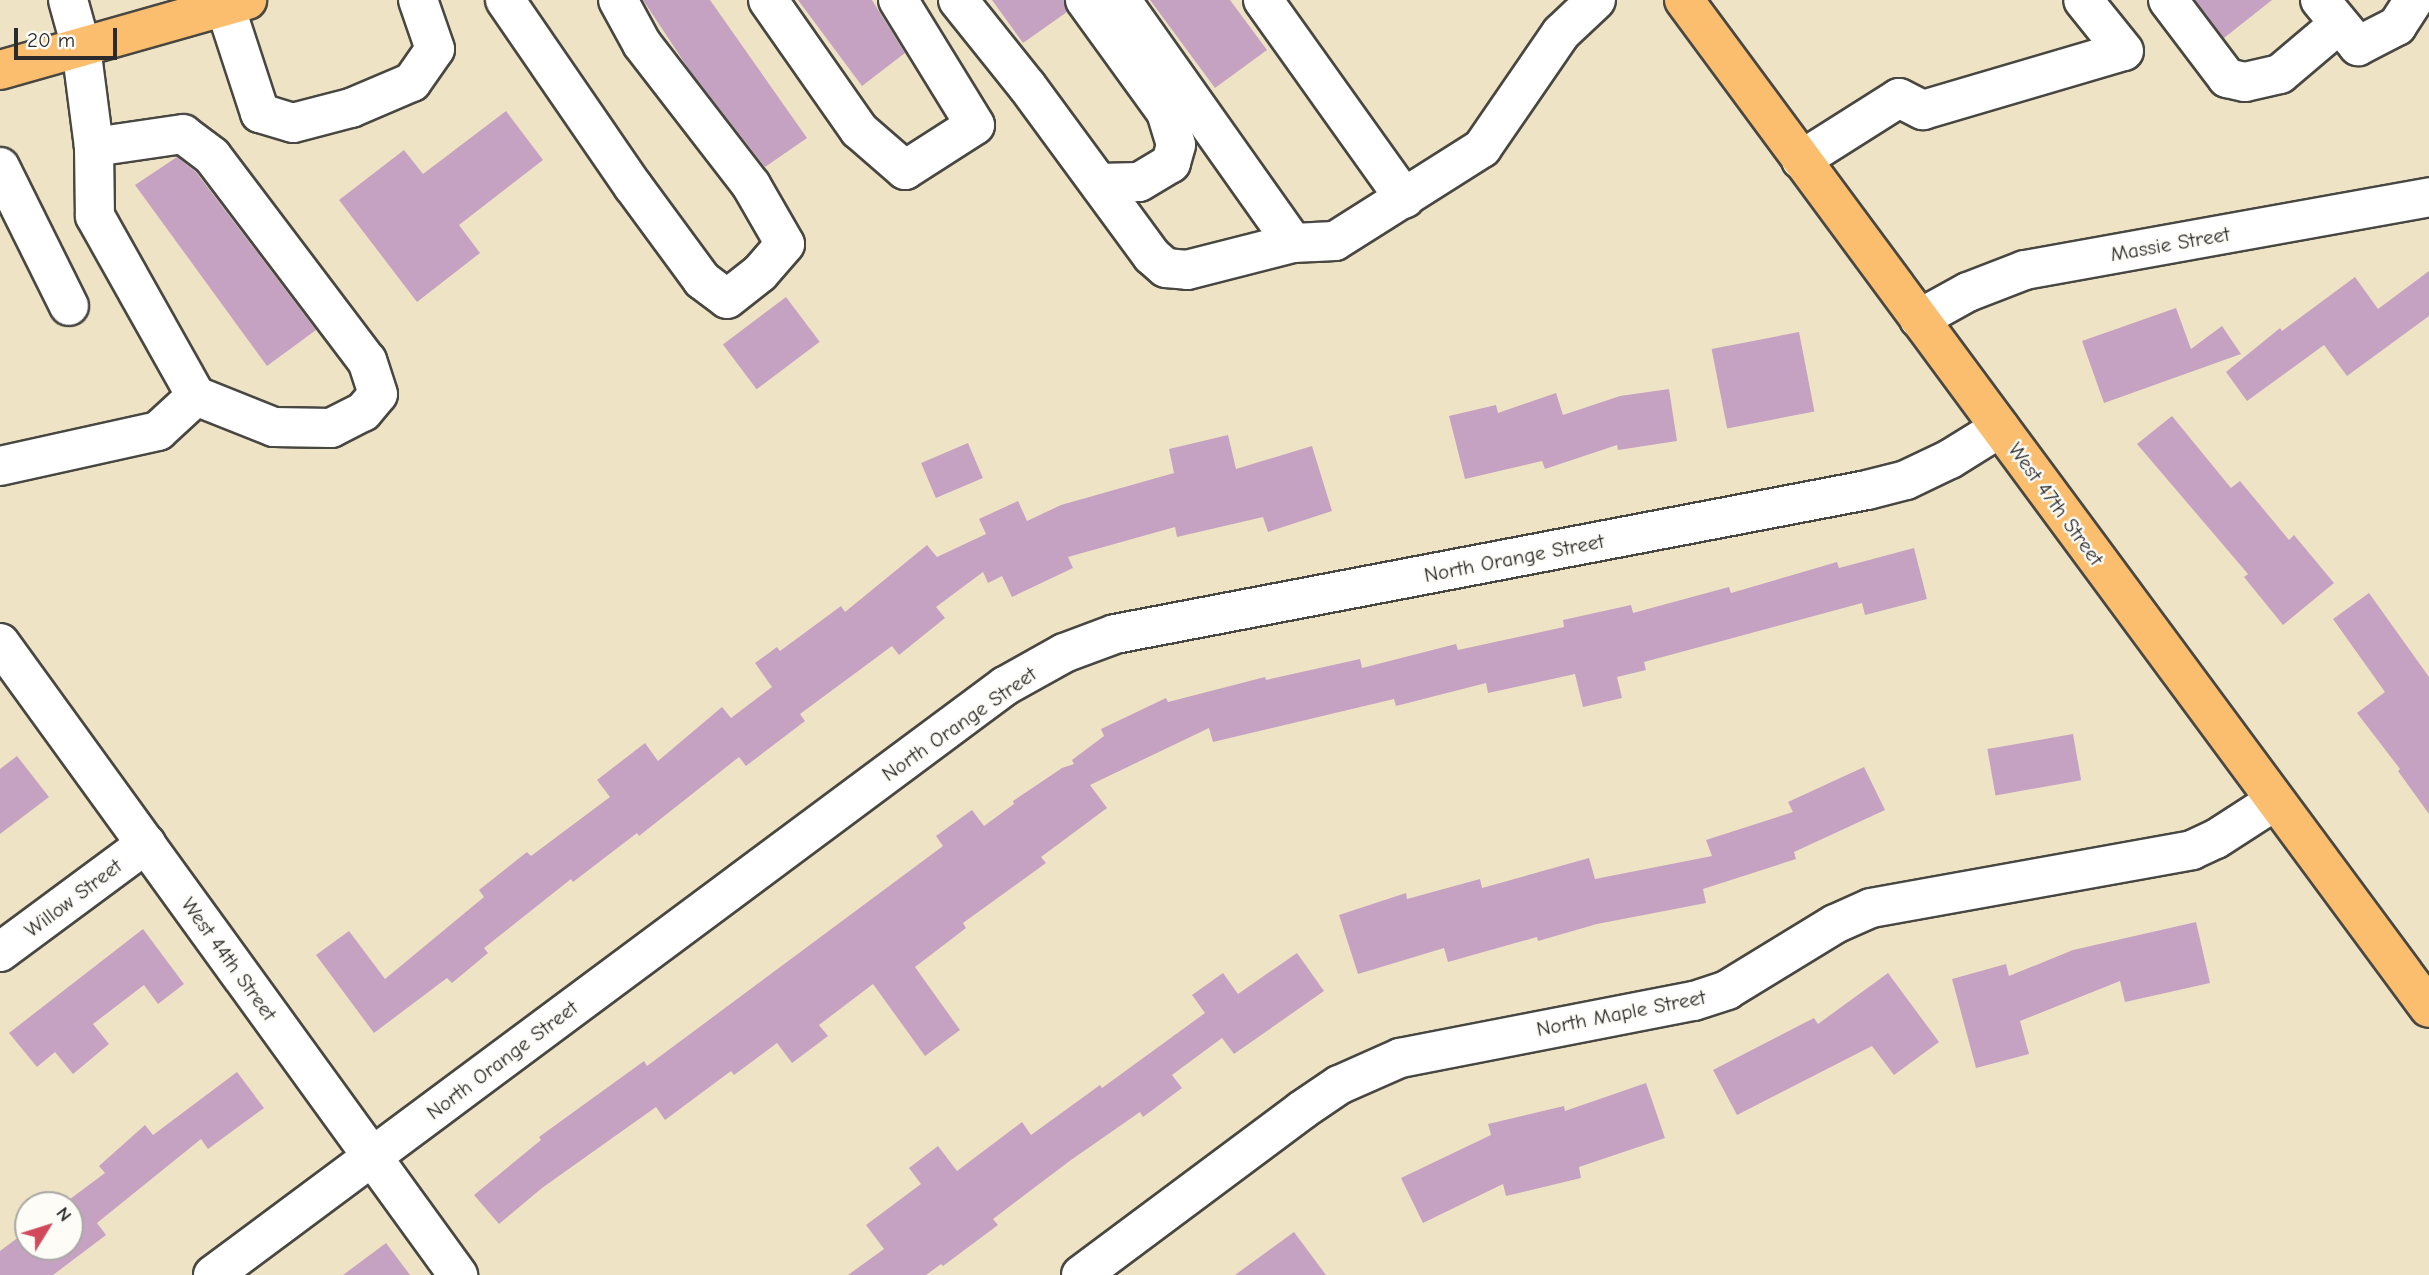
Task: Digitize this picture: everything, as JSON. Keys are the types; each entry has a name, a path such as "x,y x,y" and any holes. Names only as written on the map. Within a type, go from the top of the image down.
{"main road":[{"name":"West 47th Street","path":"1684,0 2429,1008"},
{"path":"0,69 240,2"}],"street":[{"path":"68,0 81,47 94,147 95,216 196,396 274,426 331,428 363,412 377,394 368,361 212,156 183,134 94,147"},
{"path":"240,2 260,113 293,123 351,107 412,82 435,49 418,0"},
{"path":"505,0 694,270 702,280 727,299 760,273 785,244 751,185 642,44 618,0"},
{"path":"768,0 859,130 905,170 975,125 898,0"},
{"path":"958,0 1152,256 1166,268 1186,270 1293,243 1335,242 1405,199 1482,148 1557,16 1596,0"},
{"path":"1085,0 1167,112 1176,145 1171,163 1139,182 1100,184"},
{"path":"1121,0 1293,243"},
{"path":"1263,0 1405,199"},
{"path":"1801,160 1899,98 1923,110 2123,51 2083,0"},
{"path":"2168,0 2227,78 2245,82 2280,74 2330,12 2358,46 2397,26 2414,0"},
{"path":"0,167 69,306"},
{"name":"Massie Street","path":"1919,319 1968,292 2025,270 2429,197"},
{"path":"0,466 158,432 196,396"},
{"name":"North Orange Street","path":"213,1275 1005,686 1064,653 1115,634 1867,490 1906,480 1950,459 2000,428"},
{"name":"West 44th Street","path":"1,646 458,1275"},
{"name":"North Maple Street","path":"1080,1275 1302,1110 1339,1085 1400,1058 1693,1001 1727,990 1835,924 1871,908 1913,898 2192,850 2216,839 2275,801"},
{"name":"Willow Street","path":"0,952 146,844"}],"building":[{"path":"643,0 710,0 807,138 765,167 688,68"},
{"path":"798,0 872,0 905,53 862,86"},
{"path":"992,0 1064,0 1067,12 1023,43"},
{"path":"1150,0 1230,0 1267,50 1215,88"},
{"path":"2195,0 2272,0 2224,38"},
{"path":"506,111 543,160 459,225 480,253 417,302 339,200 404,150 423,174"},
{"path":"177,157 196,172 316,330 267,366 135,185"},
{"path":"2429,271 2429,316 2347,376 2324,345 2247,401 2226,372 2280,328 2282,331 2355,277 2378,309"},
{"path":"786,297 820,342 757,389 723,345"},
{"path":"2176,308 2191,349 2222,326 2241,354 2104,403 2082,341"},
{"path":"1799,332 1814,412 1727,428 1712,349"},
{"path":"1669,389 1677,441 1618,450 1617,445 1545,469 1542,461 1465,479 1449,416 1496,405 1498,413 1556,393 1563,415 1620,396"},
{"path":"2172,416 2231,488 2240,481 2289,540 2294,535 2334,583 2283,625 2244,577 2248,574 2137,444"},
{"path":"1228,435 1236,469 1312,446 1332,511 1268,532 1263,517 1177,537 1175,527 1068,557 1073,568 1012,597 1002,576 988,583 983,572 936,607 945,618 899,655 892,646 800,714 805,721 746,766 739,757 639,836 637,833 573,882 571,879 484,948 488,953 452,983 447,978 374,1033 316,955 349,931 385,979 484,897 479,890 527,852 531,856 610,797 597,780 645,743 658,761 722,707 731,718 772,687 755,663 777,647 780,651 841,606 845,612 927,545 937,557 986,534 979,519 1018,501 1027,521 1061,505 1174,473 1169,449"},
{"path":"968,443 983,478 936,498 921,463"},
{"path":"1914,548 1927,599 1865,615 1862,603 1644,662 1646,670 1617,677 1622,698 1583,707 1575,674 1488,693 1486,683 1396,706 1394,699 1213,742 1209,728 1090,785 1107,808 1041,857 1046,863 963,923 966,928 915,967 960,1030 925,1056 873,984 819,1025 828,1036 792,1063 777,1043 734,1075 731,1071 665,1120 656,1107 542,1188 499,1224 474,1195 541,1140 539,1137 644,1061 647,1066 943,846 936,836 972,810 984,826 1014,804 1013,801 1062,768 1074,764 1072,760 1104,736 1101,729 1166,698 1168,702 1265,677 1266,680 1360,659 1362,668 1456,644 1458,650 1564,627 1563,620 1631,605 1633,613 1729,587 1731,593 1837,562 1839,568"},
{"path":"2369,593 2429,677 2429,814 2398,771 2400,769 2357,713 2385,692 2333,619"},
{"path":"2073,734 2081,780 1995,795 1987,749"},
{"path":"17,756 49,797 0,834 0,769"},
{"path":"1864,767 1885,810 1794,852 1796,859 1703,889 1706,903 1597,924 1538,941 1537,937 1448,962 1444,948 1358,974 1339,915 1406,893 1407,899 1480,879 1482,888 1589,858 1595,879 1712,856 1706,840 1793,812 1788,802"},
{"path":"2196,922 2210,983 2125,1002 2120,981 2020,1021 2029,1054 1976,1068 1952,979 2006,964 2009,976 2073,950"},
{"path":"143,929 184,984 158,1004 144,985 93,1024 109,1044 73,1074 55,1052 37,1067 9,1033"},
{"path":"1297,953 1324,991 1234,1054 1222,1038 1172,1075 1182,1088 1143,1117 1140,1112 1071,1160 993,1219 998,1225 943,1266 941,1264 926,1275 848,1275 884,1249 866,1225 921,1184 909,1168 938,1146 957,1171 1022,1122 1031,1135 1100,1085 1102,1088 1205,1013 1192,995 1223,973 1238,994"},
{"path":"1888,973 1939,1042 1894,1075 1872,1046 1737,1115 1713,1070 1814,1018 1818,1024"},
{"path":"237,1072 264,1108 208,1149 201,1139 97,1223 106,1235 84,1252 84,1191 81,1191 105,1173 99,1166 145,1125 153,1135"},
{"path":"1646,1083 1665,1138 1579,1167 1581,1178 1506,1196 1503,1184 1423,1223 1401,1178 1491,1135 1488,1124 1564,1106 1565,1111"},
{"path":"1294,1232 1326,1275 1235,1275"},
{"path":"14,1240 14,1261 72,1261 53,1275 0,1275 0,1251"},
{"path":"386,1243 410,1275 343,1275"}]}
